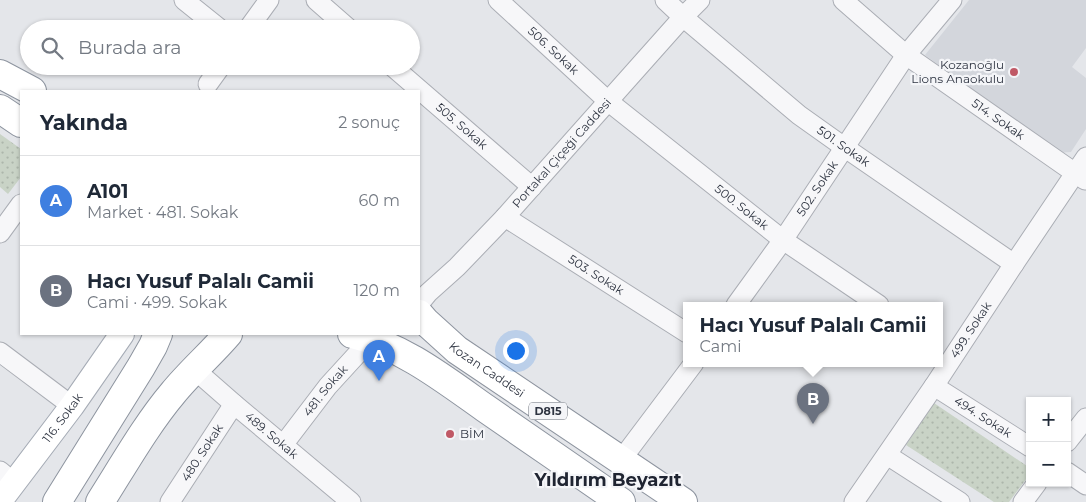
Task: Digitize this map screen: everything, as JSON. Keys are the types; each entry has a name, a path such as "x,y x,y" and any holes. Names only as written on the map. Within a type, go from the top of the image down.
{"highway":[{"path":"0,74 30,90"},
{"path":"0,109 20,122"},
{"name":"Kozan Caddesi","path":"420,315 457,350 683,502"},
{"path":"58,502 141,368 158,335"},
{"path":"100,502 158,412 194,369 227,335"},
{"name":"D815","path":"358,335 385,345 413,360 621,502"}],"main road":[{"name":"116. Sokak","path":"4,485 72,406 121,335"}],"street":[{"path":"184,0 209,20"},
{"path":"255,20 269,0"},
{"path":"316,0 339,20"},
{"name":"506. Sokak","path":"498,0 608,102"},
{"name":"501. Sokak","path":"665,0 799,115 1014,264"},
{"name":"Portakal Çiçeği Caddesi","path":"420,303 505,217 700,0"},
{"name":"514. Sokak","path":"843,0 906,55 1081,177"},
{"name":"502. Sokak","path":"738,302 783,240 906,55 952,0"},
{"path":"205,89 215,75"},
{"name":"505. Sokak","path":"402,75 420,90"},
{"name":"505. Sokak","path":"420,90 532,187"},
{"name":"500. Sokak","path":"608,102 783,240 875,302"},
{"name":"499. Sokak","path":"947,351 1081,177 1086,157"},
{"path":"0,233 14,213"},
{"name":"503. Sokak","path":"505,217 683,330"},
{"name":"481. Sokak","path":"283,445 328,386 358,335"},
{"path":"0,352 72,406"},
{"path":"621,460 691,367"},
{"name":"499. Sokak","path":"854,502 934,386 941,367"},
{"name":"489. Sokak","path":"194,369 348,501"},
{"name":"494. Sokak","path":"934,386 1026,444"},
{"name":"480. Sokak","path":"170,502 234,404"},
{"path":"1071,437 1086,418"},
{"path":"886,455 960,502"},
{"path":"1071,475 1086,485"},
{"path":"1023,502 1034,487"}],"shaded area":[{"name":"Kozanoğlu Lions Anaokulu","path":"969,0 1086,0 1086,48 1072,67 1086,78 1086,129 1071,152 1056,153 925,55"},
{"path":"0,134 20,148 20,178 8,194 0,187"},
{"path":"934,403 1026,465 1026,479 1009,502 994,502 906,445"}],"place":[{"name":"Kozanoğlu Lions Anaokulu","path":"1014,72"},
{"name":"A101","path":"379,381"},
{"name":"Hacı Yusuf Palalı Camii","path":"813,424"},
{"name":"BİM","path":"450,434"}],"district":[{"name":"Yıldırım Beyazıt","path":"608,480"}]}
